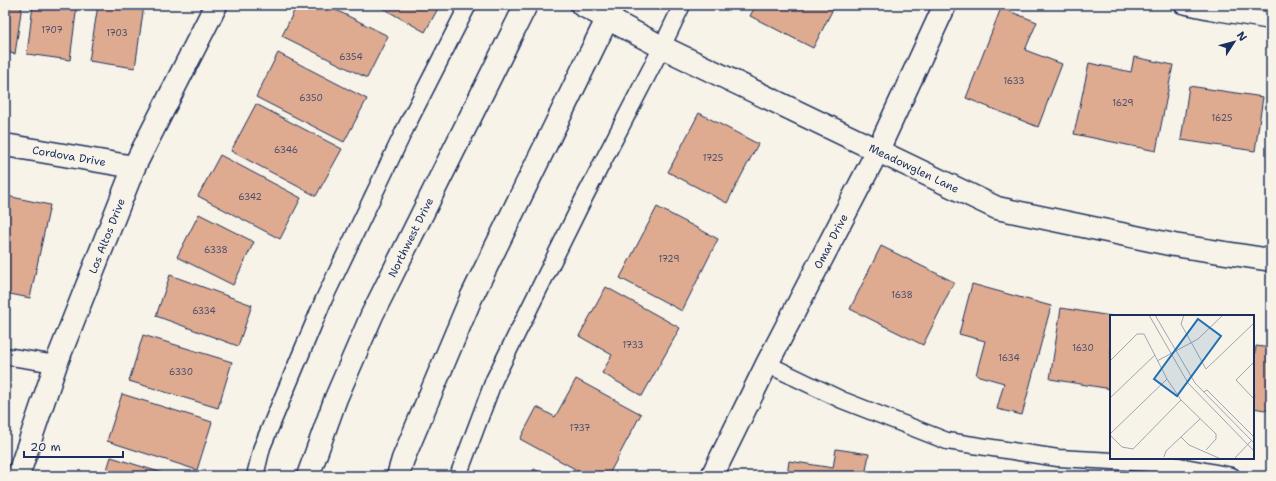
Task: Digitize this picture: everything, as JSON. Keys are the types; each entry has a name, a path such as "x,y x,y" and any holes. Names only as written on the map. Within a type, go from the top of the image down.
{"street":[{"name":"Los Altos Drive","path":"18,476 56,364 134,167 216,5"},
{"name":"Northwest Drive","path":"308,476 336,398 372,315 526,5"},
{"name":"Meadowglen Lane","path":"582,5 611,12 662,46 997,208 1174,245 1271,260"},
{"name":"Omar Drive","path":"712,476 767,364 878,150 945,5"},
{"path":"398,476 403,459 471,298 611,12"},
{"name":"Cordova Drive","path":"5,145 134,167"}],"lane":[{"path":"255,476 262,447 324,299 406,127 468,5"},
{"path":"458,476 494,380 682,5"},
{"path":"1182,5 1271,21"},
{"path":"5,356 56,364"},
{"path":"767,364 842,400 947,441 1058,458 1169,464 1232,476"}],"building":[{"path":"5,5 22,5 15,54 5,52"},
{"path":"33,5 77,5 70,60 27,54"},
{"path":"98,5 144,5 135,68 89,61"},
{"path":"297,5 326,5 388,36 367,78 282,36"},
{"path":"377,5 440,5 425,32"},
{"path":"756,5 835,5 813,48 750,16"},
{"path":"1001,8 1037,22 1025,50 1062,64 1038,127 966,98"},
{"path":"278,53 367,99 344,142 256,97"},
{"path":"1134,57 1173,65 1156,151 1074,134 1089,63 1131,72"},
{"path":"1189,86 1263,97 1255,151 1181,140"},
{"path":"256,104 342,149 316,196 231,151"},
{"path":"699,113 758,144 727,203 668,172"},
{"path":"220,155 301,198 280,239 198,196"},
{"path":"7,196 50,205 30,298 5,293 5,205"},
{"path":"657,207 718,239 682,311 620,278"},
{"path":"199,214 254,242 233,285 177,257"},
{"path":"881,246 954,282 923,345 850,309"},
{"path":"170,275 252,305 238,346 156,316"},
{"path":"972,284 1051,306 1022,415 997,409 1004,383 976,375 985,341 959,334"},
{"path":"606,287 680,328 642,396 602,373 612,355 579,336"},
{"path":"1061,308 1110,316 1110,389 1050,379"},
{"path":"143,335 232,362 218,408 129,381"},
{"path":"1256,346 1271,348 1271,411 1254,408 1254,361"},
{"path":"576,379 641,414 608,476 588,476 520,439 537,407 555,417"},
{"path":"122,394 212,422 197,470 107,441"},
{"path":"836,449 869,454 865,476 787,476 789,461 833,468"},
{"path":"111,457 172,476 105,476"},
{"path":"534,469 547,476 530,476"}]}
